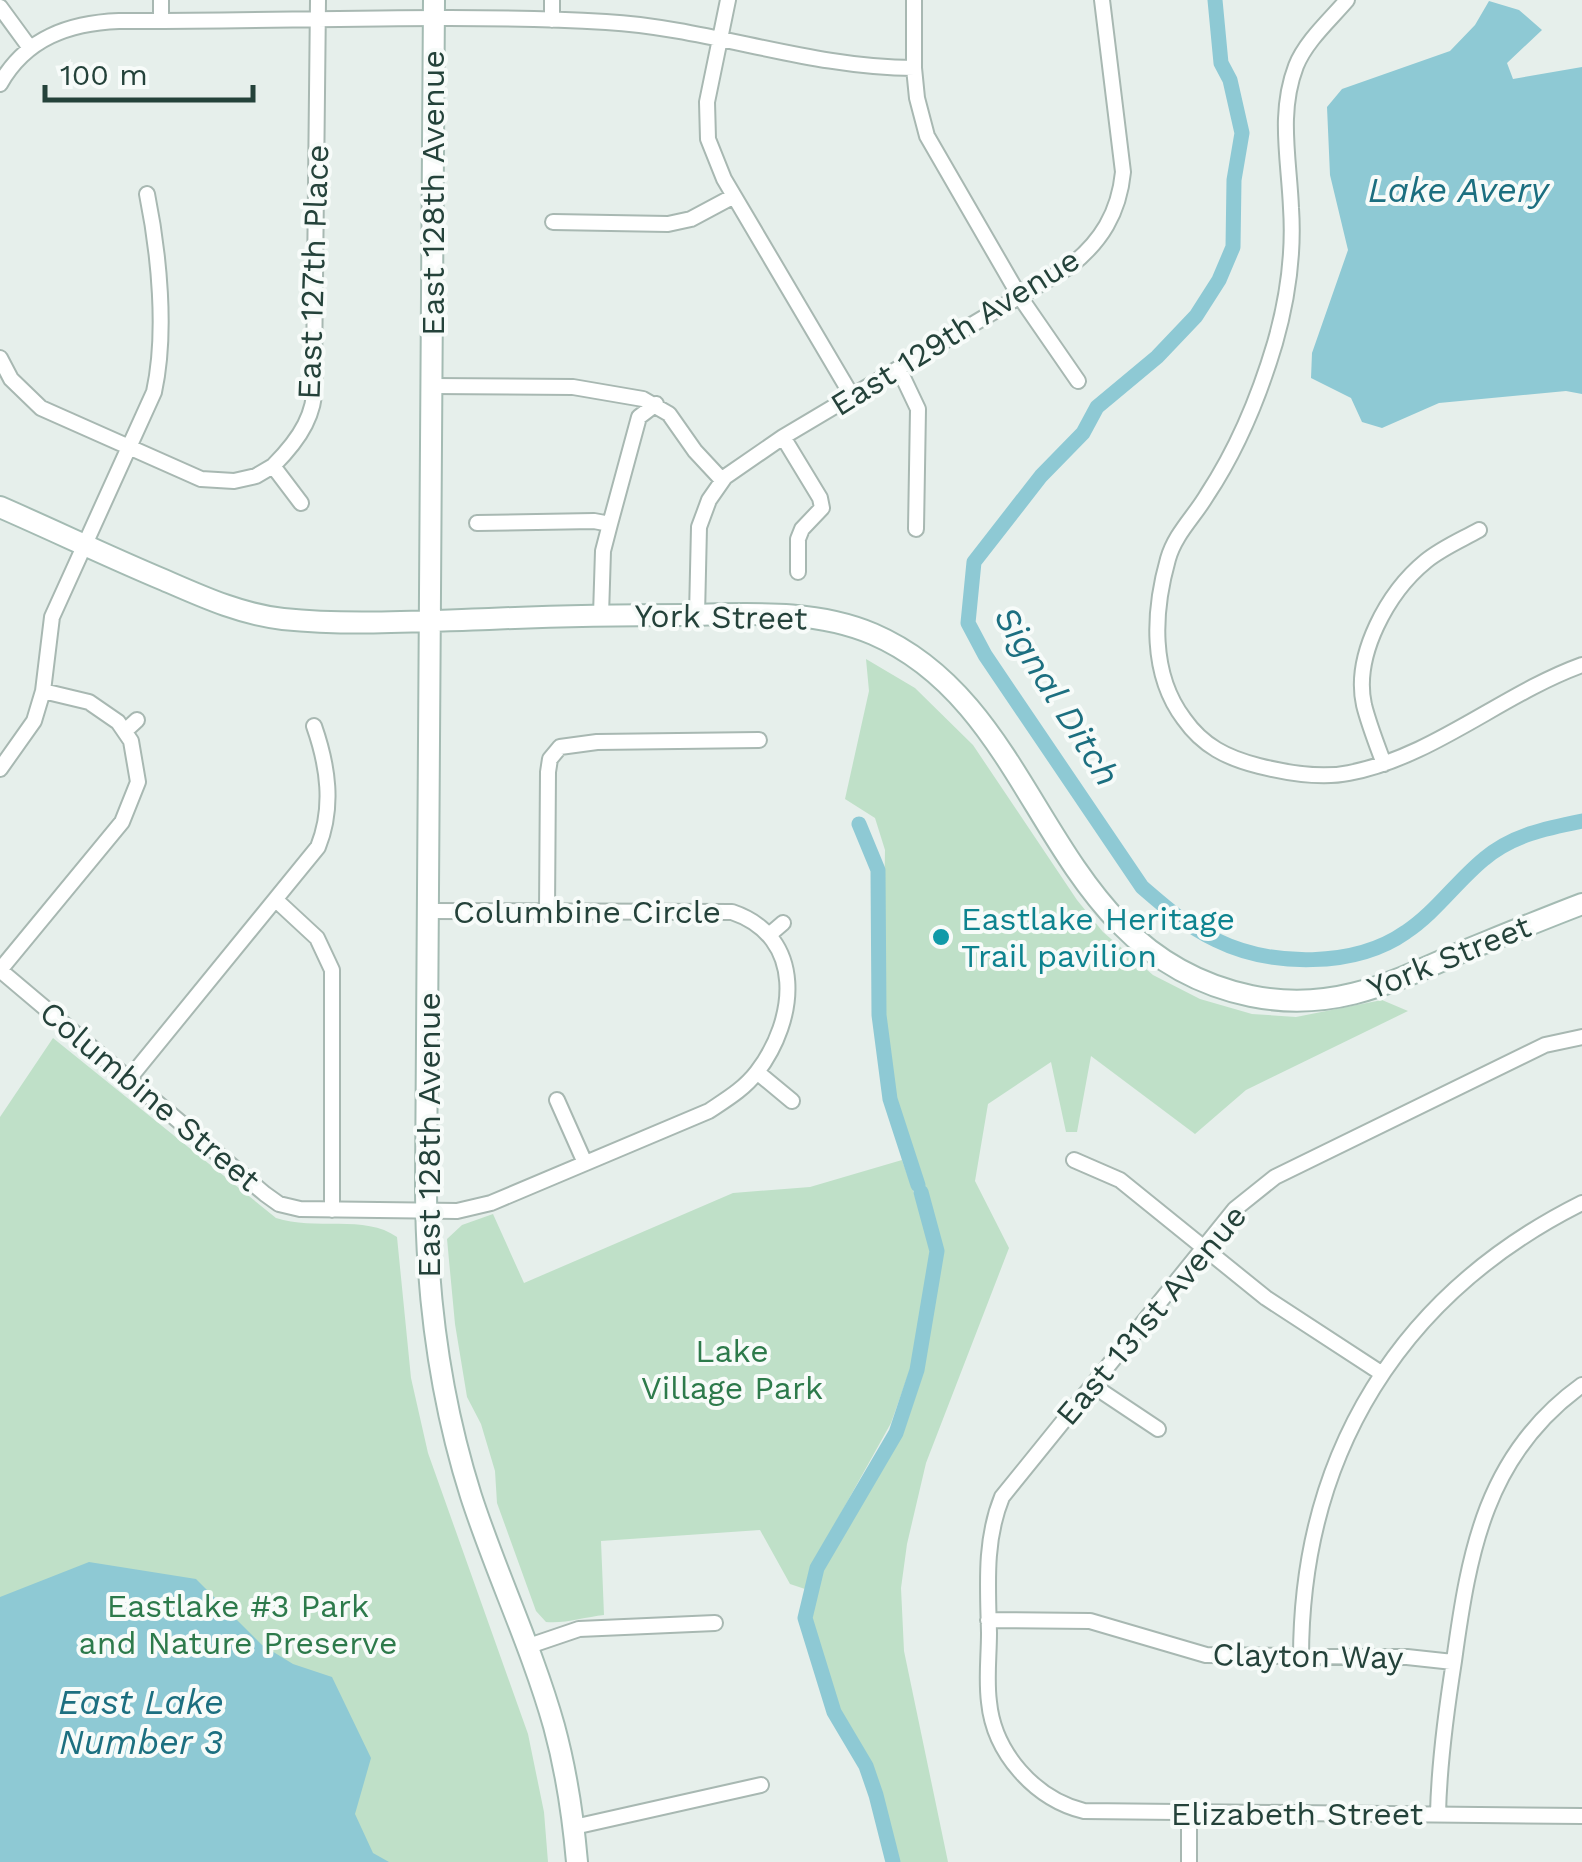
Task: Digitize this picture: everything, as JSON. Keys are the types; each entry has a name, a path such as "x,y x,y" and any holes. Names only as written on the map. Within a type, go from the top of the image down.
{"main road":[{"name":"East 128th Avenue","path":"434,10 426,1211 430,1299 444,1391 471,1494 555,1728 577,1862"},
{"name":"York Street","path":"0,507 220,604 257,614 300,620 430,621 779,614 822,618 874,635 917,658 970,708 1107,912 1158,957 1221,988 1281,1000 1358,995 1582,904"}],"street":[{"path":"160,21 161,0"},
{"name":"East 127th Place","path":"273,466 300,438 316,390 318,0"},
{"path":"552,0 552,20"},
{"path":"728,0 707,102 708,139 734,196 852,396"},
{"path":"914,0 916,98 927,136 1020,297 1078,381"},
{"name":"East 129th Avenue","path":"697,615 699,527 722,480 783,438 1020,297 1085,254 1100,238 1119,198 1124,158 1102,0"},
{"path":"1347,0 1298,62 1288,93 1284,126 1292,238 1280,326 1249,419 1169,556 1160,596 1157,651 1163,682 1191,730 1212,749 1242,762 1316,775 1346,774 1384,764 1419,748 1514,695 1582,665"},
{"path":"0,7 30,48"},
{"path":"0,84 30,48 76,24 318,19 434,10 609,22 840,65 914,68"},
{"path":"0,769 28,733 42,691 49,627 154,392 158,372 158,258 146,194"},
{"path":"553,222 668,224 690,219 734,196"},
{"path":"0,358 11,379 34,403 200,480 234,481 256,476 273,466 301,503"},
{"path":"899,369 918,409 916,529"},
{"path":"432,386 584,388 656,404 669,414 722,480"},
{"path":"601,615 603,551 610,524 639,416 656,404"},
{"path":"783,438 820,498 822,508 798,539 798,572"},
{"path":"477,523 610,524"},
{"path":"1384,764 1362,691 1368,650 1379,623 1407,578 1424,563 1479,530"},
{"path":"0,970 128,811 136,794 138,770 131,726 90,702 42,691"},
{"path":"128,1080 318,847 327,817 326,760 314,726"},
{"path":"547,910 548,749 572,743 759,740"},
{"path":"276,900 317,938 332,970 332,1210"},
{"name":"Columbine Circle","path":"426,1211 457,1211 491,1202 709,1111 740,1090 757,1072 778,1035 786,1004 784,961 770,935 756,922 732,912 428,911"},
{"path":"770,935 783,923"},
{"name":"Columbine Street","path":"0,970 280,1204 332,1210 426,1211"},
{"name":"East 131st Avenue","path":"1024,1775 1004,1750 990,1716 990,1536 1002,1497 1203,1246 1235,1209 1275,1177 1544,1046 1582,1037"},
{"path":"757,1072 792,1101"},
{"path":"558,1100 585,1163"},
{"path":"1074,1160 1120,1180 1279,1308 1381,1374"},
{"path":"1300,1658 1303,1602 1314,1537 1329,1483 1348,1434 1381,1374 1433,1308 1467,1276 1512,1243 1582,1203"},
{"path":"1438,1814 1442,1744 1468,1573 1490,1498 1511,1458 1537,1424 1582,1384"},
{"path":"1092,1385 1158,1429"},
{"name":"Clayton Way","path":"988,1620 1090,1621 1206,1656 1407,1657 1454,1662"},
{"path":"526,1646 578,1629 715,1623"},
{"name":"Elizabeth Street","path":"1024,1775 1045,1793 1074,1808 1114,1813 1582,1816"},
{"path":"574,1827 760,1785"},
{"path":"1189,1814 1189,1862"}],"green space":[{"path":"866,659 915,688 973,745 1077,900 1103,932 1153,975 1200,999 1252,1014 1296,1017 1382,1000 1408,1011 1246,1090 1195,1134 1091,1056 1077,1132 1066,1132 1051,1062 988,1104 975,1181 1009,1248 926,1463 901,1588 904,1651 948,1862 896,1862 876,1777 842,1715 811,1621 820,1569 885,1460 918,1387 943,1255 897,1105 882,1008 885,850 875,818 845,799 869,691"},
{"name":"Eastlake #3 Park and Nature Preserve","path":"53,1038 276,1218 370,1226 397,1237 411,1378 428,1453 528,1734 544,1812 548,1862 0,1862 0,1117"},
{"name":"Lake Village Park","path":"902,1160 935,1252 912,1364 891,1423 816,1558 808,1590 790,1584 760,1530 601,1541 604,1615 546,1622 536,1611 497,1503 495,1471 481,1424 467,1397 447,1239 462,1225 493,1214 524,1283 733,1193 810,1187"}],"water":[{"name":"Lake Avery","path":"1489,1 1519,10 1542,30 1507,63 1513,79 1582,67 1582,394 1566,391 1439,403 1382,428 1362,422 1351,398 1311,378 1312,353 1348,250 1330,175 1327,107 1342,89 1450,51 1475,25"},
{"name":"East Lake Number 3","path":"89,1562 196,1579 262,1645 293,1664 332,1677 371,1758 355,1814 373,1853 389,1862 0,1862 0,1597"}],"waterway":[{"name":"Signal Ditch","path":"1215,0 1221,63 1230,80 1242,133 1234,180 1233,247 1219,280 1196,316 1157,357 1097,407 1083,433 1041,476 974,562 968,623 985,655 1142,887 1196,929 1238,949 1312,960 1363,952 1385,944 1417,924 1474,868 1506,844 1582,821"},
{"path":"859,824 878,870 879,1015 890,1099 918,1185"},
{"path":"893,1862 866,1766 834,1712 805,1618 817,1568 896,1433 917,1370 937,1251 921,1192"}],"place":[{"name":"Eastlake Heritage Trail pavilion","path":"941,937"}]}
